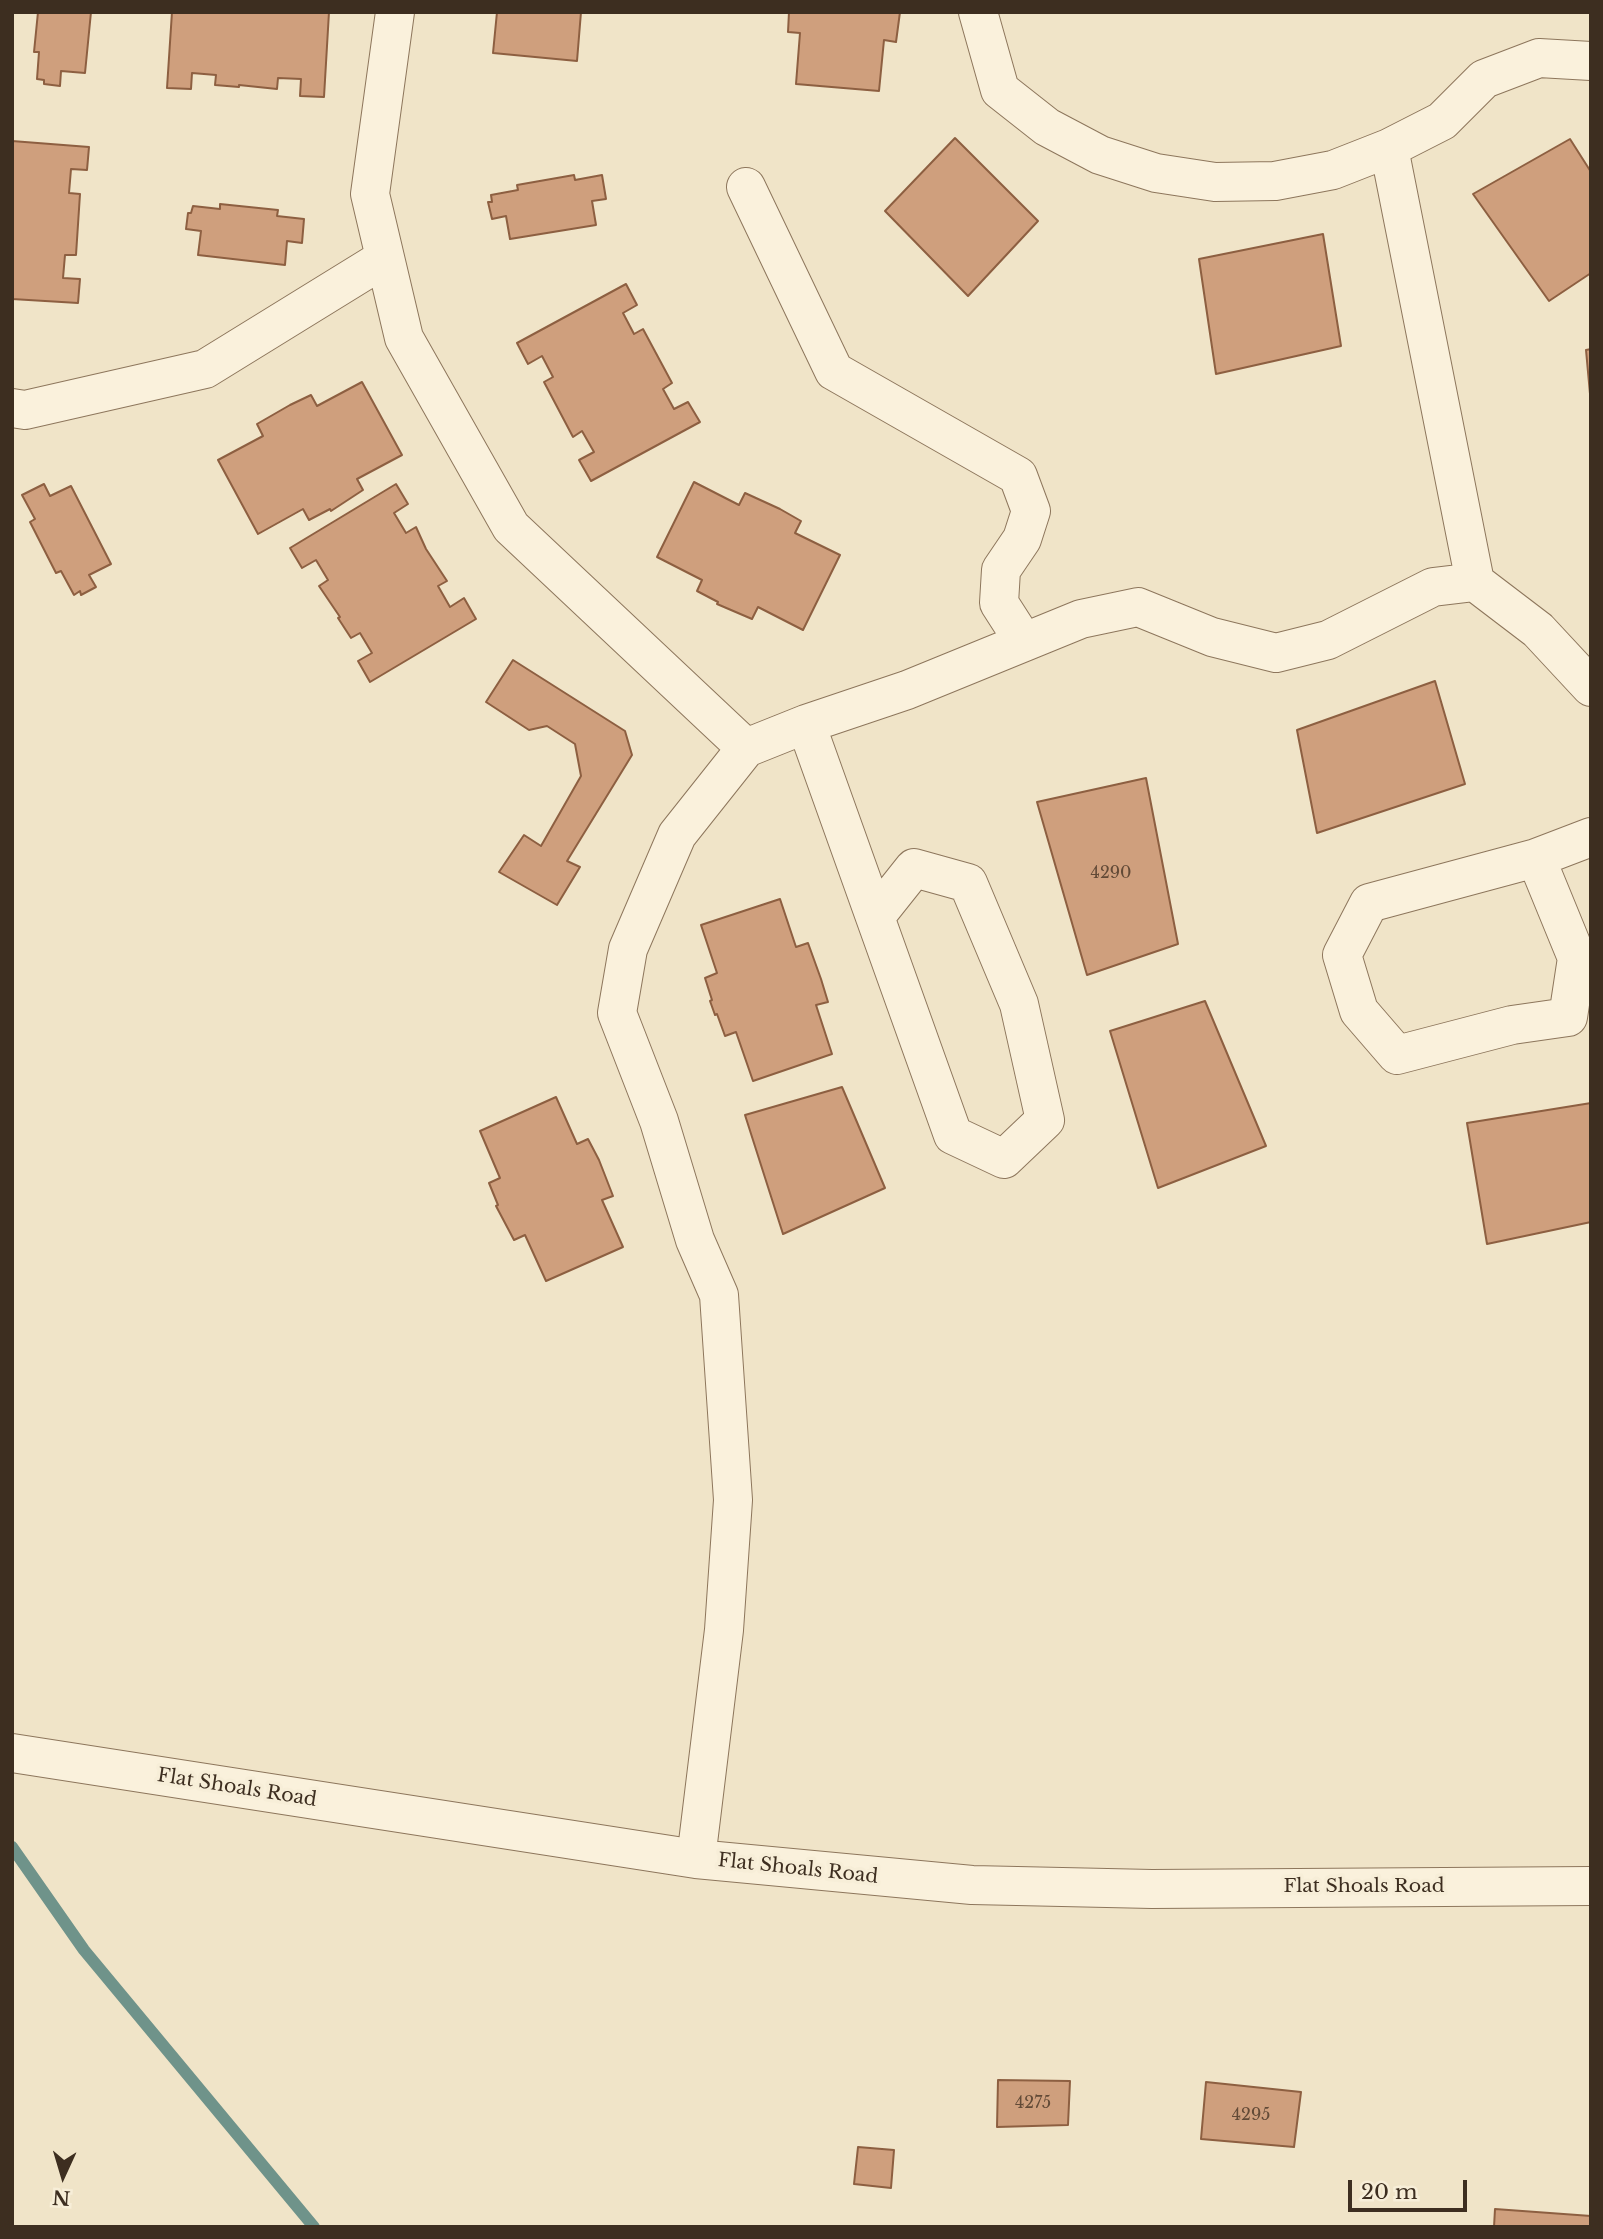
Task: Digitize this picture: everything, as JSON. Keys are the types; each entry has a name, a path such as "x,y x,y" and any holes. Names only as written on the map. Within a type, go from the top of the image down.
{"street":[{"path":"395,12 370,194 404,338 511,527 746,748"},
{"path":"978,12 1000,90 1047,127 1111,159 1156,173 1215,182 1275,181 1333,170 1389,148 1442,121 1484,79 1539,58 1591,61"},
{"path":"1389,148 1475,582 1538,630 1591,687"},
{"path":"746,187 834,371 1018,476 1031,511 1022,539 1001,570 999,603 1024,642"},
{"path":"12,408 25,410 205,369 385,258"},
{"path":"696,1859 724,1630 733,1500 719,1295 695,1240 659,1121 617,1013 628,948 677,835 746,748 806,724 906,690 1081,619 1138,607 1212,638 1276,653 1328,640 1433,587 1475,582"},
{"path":"806,724 875,917 953,1135 1004,1159 1045,1120 1018,1004 968,883 914,868 875,917"},
{"path":"1536,858 1577,958 1568,1017 1512,1025 1397,1055 1359,1011 1342,955 1369,903 1536,858 1591,837"},
{"name":"Flat Shoals Road","path":"12,1753 696,1859 972,1885 1152,1889 1591,1886"}],"building":[{"path":"38,12 91,12 85,73 61,71 60,86 44,84 44,80 37,79 39,52 34,52"},
{"path":"172,12 329,12 324,97 300,96 301,79 278,78 277,89 239,87 215,85 216,75 192,73 191,89 167,88"},
{"path":"497,12 581,12 577,61 493,53"},
{"path":"789,12 900,12 896,42 884,40 879,91 796,84 800,33 788,32"},
{"path":"955,138 1038,221 968,296 885,211"},
{"path":"1570,139 1591,172 1591,273 1549,301 1473,194"},
{"path":"12,141 89,147 87,170 71,169 69,193 80,194 76,255 65,255 63,278 80,279 78,303 12,299"},
{"path":"574,175 575,180 602,175 606,199 592,201 596,225 510,239 506,216 492,219 488,202 492,202 491,195 518,190 517,185"},
{"path":"220,204 278,210 277,216 304,219 302,243 287,241 285,265 198,255 201,231 186,229 188,213 191,213 193,206 220,209"},
{"path":"1323,234 1341,346 1216,374 1199,259"},
{"path":"626,284 637,305 623,313 634,334 643,329 672,383 663,389 674,409 688,402 700,422 591,481 579,460 594,452 582,431 573,437 544,382 553,377 542,356 528,364 517,343"},
{"path":"1591,349 1591,405 1586,350"},
{"path":"362,382 402,455 357,479 363,490 331,511 330,509 309,520 303,509 258,534 218,460 263,436 257,424 290,405 311,395 317,406"},
{"path":"694,482 739,505 745,493 780,509 801,521 795,533 840,555 803,630 758,607 752,619 717,604 718,602 697,591 702,580 657,557"},
{"path":"44,484 50,496 71,486 111,564 89,575 96,587 81,595 80,591 74,595 61,571 56,573 30,522 35,519 22,495"},
{"path":"396,484 408,504 394,513 406,533 416,527 426,549 447,581 438,586 450,607 464,598 476,619 370,682 358,661 372,653 360,633 351,638 338,618 340,617 319,586 328,580 316,560 302,568 290,548"},
{"path":"513,660 625,731 632,755 567,861 580,867 557,905 499,872 524,835 541,846 581,776 575,744 547,726 529,730 486,702"},
{"path":"1435,681 1465,784 1317,833 1297,730"},
{"path":"1146,778 1178,944 1087,975 1037,802"},
{"path":"780,899 796,947 808,943 821,979 828,1002 816,1005 832,1054 753,1081 736,1032 725,1036 710,1001 712,1000 705,978 717,973 701,925"},
{"path":"1205,1001 1266,1146 1158,1188 1110,1031"},
{"path":"842,1087 885,1188 783,1234 745,1115"},
{"path":"556,1097 577,1144 588,1139 599,1160 613,1196 602,1200 623,1247 546,1281 525,1235 514,1240 496,1206 498,1205 489,1183 500,1178 480,1131"},
{"path":"1591,1103 1591,1222 1487,1244 1467,1123"},
{"path":"998,2080 1070,2081 1068,2125 997,2127"},
{"path":"1206,2082 1301,2092 1294,2147 1201,2139"},
{"path":"858,2147 894,2150 891,2188 854,2184"},
{"path":"1495,2209 1591,2216 1591,2227 1494,2227"}],"waterway":[{"path":"12,1847 84,1950 314,2227"}]}
